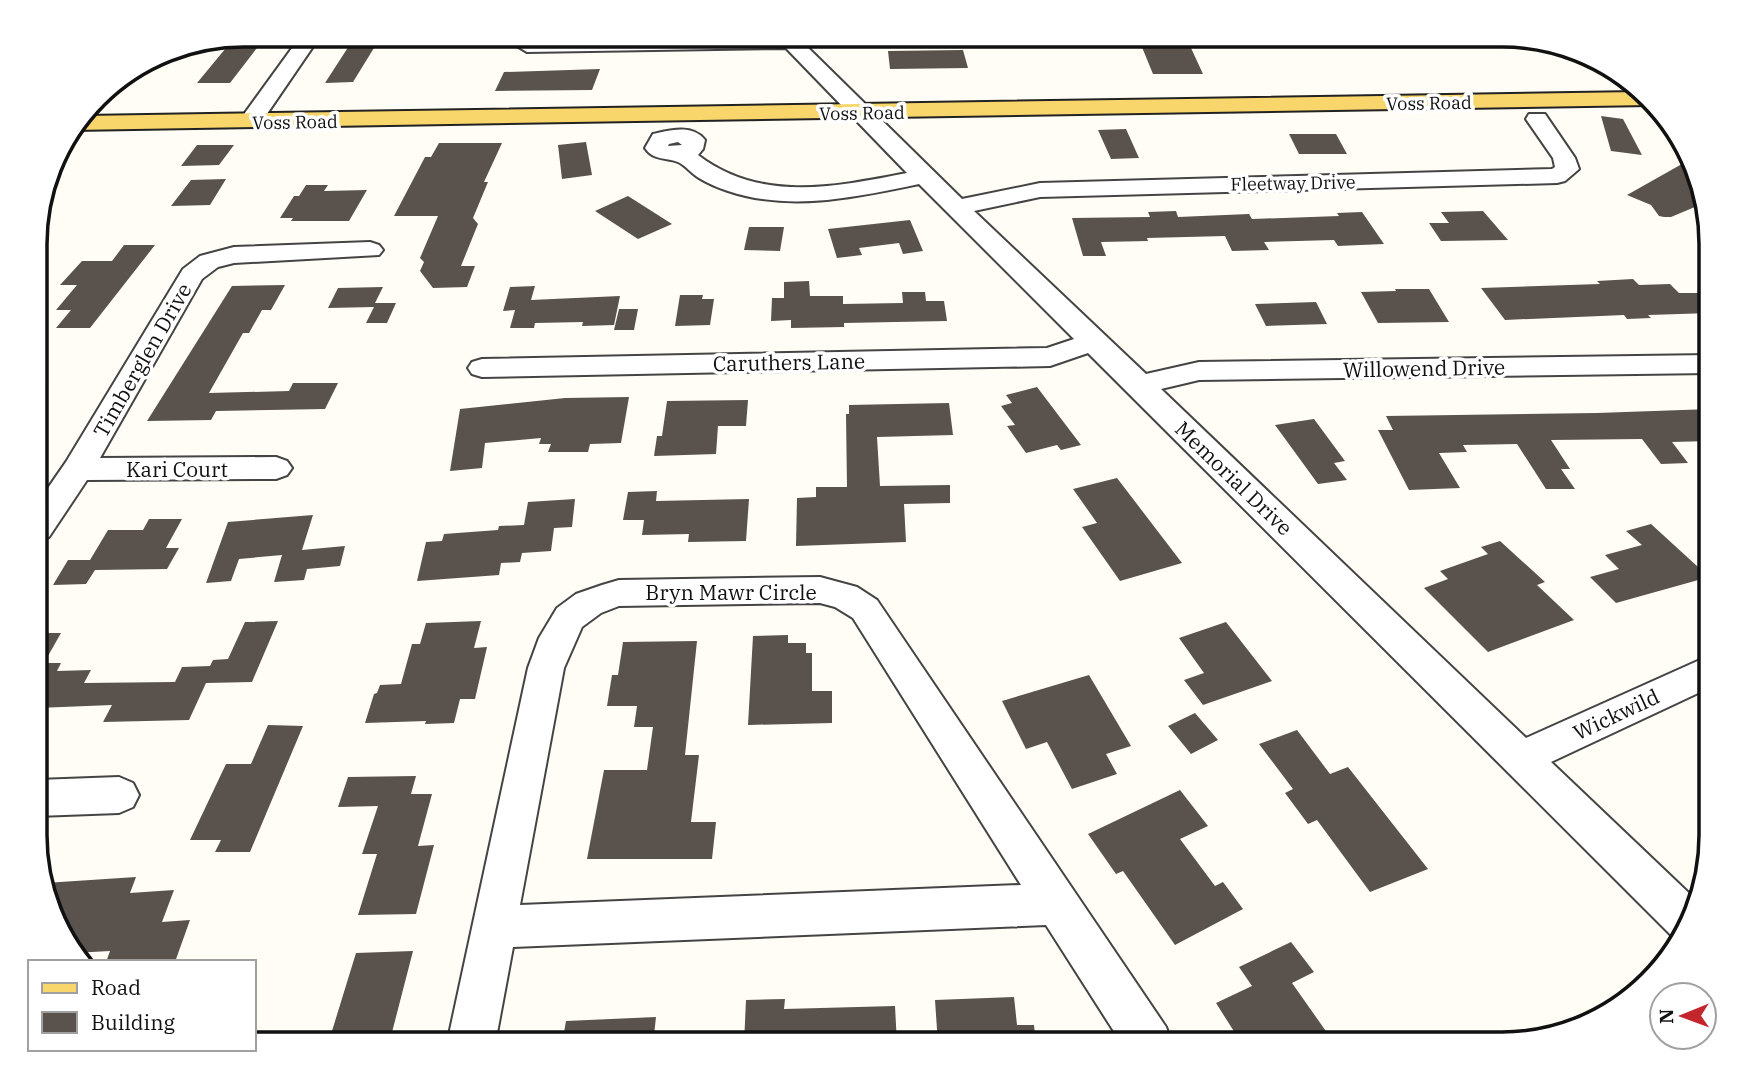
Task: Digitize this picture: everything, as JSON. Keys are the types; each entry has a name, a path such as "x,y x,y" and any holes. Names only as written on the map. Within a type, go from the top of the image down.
{"main road":[{"name":"Voss Road","path":"1424,96 1620,87"},
{"name":"Voss Road","path":"89,124 255,116 855,108 1424,96 1635,99"},
{"name":"Voss Road","path":"99,111 255,116"}],"street":[{"name":"Memorial Drive","path":"796,47 1681,915"},
{"path":"255,116 302,48"},
{"name":"Fleetway Drive","path":"958,207 1040,190 1557,176 1567,169 1564,158 1537,119"},
{"path":"682,154 697,168 713,177 765,192 830,193 925,176"},
{"name":"Timberglen Drive","path":"47,514 78,469 192,275 209,261 234,255 370,250"},
{"name":"Caruthers Lane","path":"482,368 1050,357 1094,341"},
{"name":"Willowend Drive","path":"1139,385 1199,371 1698,364"},
{"name":"Kari Court","path":"78,469 276,468"},
{"name":"Bryn Mawr Circle","path":"474,1032 546,668 556,639 572,613 592,599 619,593 820,590 845,596 866,609 1141,1031"},
{"name":"Wickwild","path":"1521,758 1698,676"},
{"path":"47,798 119,795"},
{"path":"496,927 1056,904"}],"building":[{"path":"258,47 230,83 197,83 226,48"},
{"path":"348,47 375,47 353,82 325,83"},
{"path":"1142,47 1191,47 1203,74 1153,74"},
{"path":"963,50 968,68 890,69 888,51"},
{"path":"600,69 592,90 495,91 504,72"},
{"path":"1601,116 1623,119 1642,155 1611,151"},
{"path":"1126,129 1139,158 1111,159 1098,130"},
{"path":"1289,134 1336,134 1347,154 1299,154"},
{"path":"586,142 592,175 562,179 558,145"},
{"path":"439,143 502,143 484,182 488,182 473,218 478,224 461,266 475,266 467,287 433,288 420,271 424,262 420,258 438,216 394,216 425,157 431,157"},
{"path":"197,145 234,145 219,165 181,166"},
{"path":"1681,164 1695,207 1671,217 1664,217 1659,216 1651,205 1627,195"},
{"path":"226,179 210,205 171,206 191,180"},
{"path":"306,185 328,185 324,191 367,190 349,221 291,221 293,218 280,218 294,196 299,196"},
{"path":"628,196 672,224 638,239 595,211"},
{"path":"1176,211 1178,217 1249,214 1252,219 1339,216 1337,213 1362,212 1384,244 1338,246 1334,240 1264,242 1269,250 1232,251 1225,236 1147,238 1148,241 1101,242 1106,256 1083,256 1072,218 1150,217 1148,212"},
{"path":"1483,211 1508,240 1441,241 1429,223 1449,223 1441,212"},
{"path":"910,220 923,251 903,254 899,243 859,248 862,255 837,258 828,229"},
{"path":"749,227 784,227 780,251 744,250"},
{"path":"124,245 155,245 90,328 56,328 71,310 56,310 77,285 60,285 82,261 112,261"},
{"path":"1633,279 1639,285 1670,284 1679,293 1698,293 1698,313 1648,315 1651,318 1627,319 1624,315 1505,320 1481,288 1600,284 1597,281"},
{"path":"809,281 810,296 843,296 843,304 903,303 902,292 925,292 926,301 944,301 947,321 844,323 844,327 791,328 791,320 771,321 772,298 784,298 784,282"},
{"path":"285,285 271,310 262,310 249,333 243,333 209,393 289,391 293,383 338,383 325,409 216,411 211,420 147,421 232,286"},
{"path":"535,286 531,300 620,296 614,325 582,326 583,322 535,323 534,328 510,328 515,310 503,311 510,287"},
{"path":"383,287 375,303 396,303 387,323 366,323 374,307 328,308 338,288"},
{"path":"1395,289 1429,289 1449,322 1378,323 1361,292 1396,291"},
{"path":"680,295 703,295 702,299 714,299 710,325 675,326"},
{"path":"1316,302 1327,324 1266,326 1255,304"},
{"path":"619,309 638,309 634,330 614,330"},
{"path":"1037,387 1081,445 1061,450 1057,445 1026,453 1007,426 1015,425 1001,406 1012,403 1006,395"},
{"path":"629,397 621,443 590,444 588,452 548,452 551,444 539,444 541,438 485,443 482,468 450,471 460,409 565,398"},
{"path":"748,400 746,426 718,426 716,454 654,456 657,436 662,436 667,401"},
{"path":"949,403 953,435 877,437 880,486 950,485 950,503 904,504 906,542 796,546 797,498 816,497 816,487 847,487 846,414 849,414 849,405"},
{"path":"1698,409 1698,441 1672,442 1688,463 1661,464 1642,439 1551,440 1570,469 1561,469 1575,489 1546,489 1517,444 1463,445 1467,452 1439,453 1460,488 1409,490 1378,430 1393,430 1386,416"},
{"path":"1314,419 1345,461 1334,463 1347,480 1318,484 1275,425"},
{"path":"1117,478 1182,563 1120,581 1082,527 1097,523 1073,489"},
{"path":"657,491 656,501 749,499 746,541 688,542 689,534 642,535 644,520 623,520 628,492"},
{"path":"575,499 572,527 554,528 551,551 522,553 520,562 501,563 499,575 417,581 426,542 442,541 444,534 524,525 528,502"},
{"path":"313,515 302,550 345,546 340,566 307,569 304,580 274,582 282,555 239,559 231,581 206,583 228,522"},
{"path":"149,519 182,519 166,548 179,548 167,569 95,570 86,584 53,585 68,560 90,560 108,530 143,530"},
{"path":"1651,524 1698,567 1698,580 1616,603 1590,577 1619,569 1605,555 1642,545 1626,531"},
{"path":"1500,541 1545,582 1537,585 1574,620 1488,652 1424,588 1448,579 1440,571 1488,554 1481,547"},
{"path":"278,621 252,682 206,683 189,720 103,722 112,705 47,708 47,663 61,663 57,671 91,670 84,683 175,682 182,667 210,666 213,660 228,659 245,622"},
{"path":"481,621 474,648 487,647 475,699 460,699 454,723 365,723 374,694 380,685 401,684 412,644 420,644 426,623"},
{"path":"1226,622 1272,681 1203,705 1184,680 1204,673 1179,638"},
{"path":"47,633 61,633 47,658"},
{"path":"788,635 788,643 806,643 806,653 812,653 812,691 832,691 832,723 748,725 753,636"},
{"path":"697,641 685,755 699,755 691,822 716,822 712,859 587,859 604,770 647,770 653,727 634,727 637,706 607,706 612,675 618,675 623,642"},
{"path":"1089,675 1131,746 1106,754 1117,774 1072,789 1047,742 1026,749 1002,701"},
{"path":"1195,713 1218,740 1191,754 1168,726"},
{"path":"268,725 303,726 250,852 215,852 221,840 190,840 226,764 251,764"},
{"path":"1297,730 1330,774 1348,767 1428,869 1370,892 1317,820 1308,824 1285,793 1293,789 1259,744"},
{"path":"416,776 411,794 432,794 418,846 434,845 416,914 358,915 377,854 362,854 378,806 338,807 348,777"},
{"path":"1180,790 1208,826 1180,839 1215,886 1223,882 1243,909 1175,945 1123,871 1116,874 1088,834"},
{"path":"136,877 130,893 174,890 162,922 190,920 176,960 107,960 110,951 86,952 62,910 53,882"},
{"path":"1291,942 1314,972 1292,983 1326,1031 1234,1031 1216,1003 1252,986 1239,967"},
{"path":"413,951 392,1032 332,1032 356,953"},
{"path":"1014,997 1017,1025 1034,1025 1035,1031 937,1031 935,1000"},
{"path":"785,999 784,1009 895,1006 896,1031 745,1032 746,1000"},
{"path":"656,1017 654,1032 564,1032 566,1021"}]}
